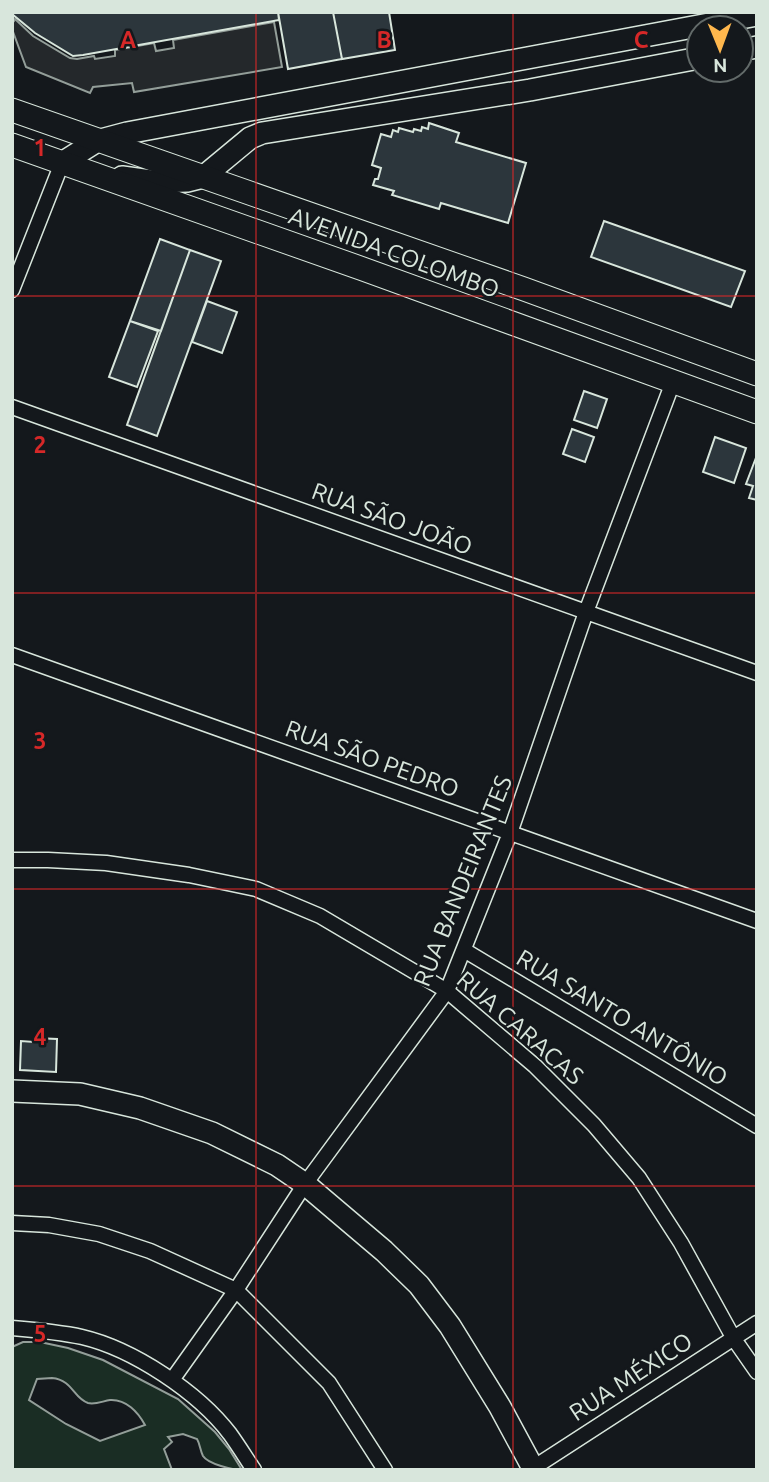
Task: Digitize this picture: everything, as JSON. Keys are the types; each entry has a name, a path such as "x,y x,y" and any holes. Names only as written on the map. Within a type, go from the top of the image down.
{"main road":[{"path":"62,163 97,141 127,133 757,15"},
{"path":"548,54 554,85"},
{"path":"62,163 135,180 187,181 203,177 250,138 262,133 685,61"},
{"name":"AVENIDA COLOMBO","path":"12,110 537,293 757,374"},
{"name":"AVENIDA COLOMBO","path":"12,145 757,412"},
{"path":"363,269 387,259 424,255"},
{"path":"12,1091 80,1094 140,1108 212,1133 277,1166 305,1184 384,1251 419,1285 450,1326 500,1407 532,1469"}],"street":[{"path":"12,290 62,163"},
{"name":"RUA BANDEIRANTES","path":"172,1380 236,1290 305,1184 447,991 510,833 586,612 673,382"},
{"name":"RUA SÃO JOÃO","path":"12,407 757,673"},
{"name":"RUA SÃO PEDRO","path":"12,655 757,921"},
{"name":"RUA CARACAS","path":"12,860 106,863 189,875 256,889 320,916 447,991 535,1066 594,1125 639,1178 681,1243 734,1339 757,1372"},
{"name":"RUA SANTO ANTÔNIO","path":"464,950 757,1126"},
{"path":"12,1223 49,1225 99,1234 150,1251 236,1290 329,1383 386,1470"},
{"name":"RUA MÉXICO","path":"532,1469 757,1323"},
{"path":"12,1328 83,1338 117,1348 172,1380 196,1399 229,1432 254,1470"}],"green space":[{"path":"23,1342 40,1342 68,1348 103,1360 178,1399 215,1432 242,1470 210,1462 203,1456 197,1439 183,1434 168,1437 172,1442 164,1449 172,1470 12,1470 12,1347","holes":["37,1379 59,1379 88,1403 116,1400 126,1404 145,1425 100,1441 66,1424 29,1400"]}],"shaded area":[{"path":"15,19 33,36 70,58 77,59 115,56 115,50 154,43 156,51 174,48 173,40 274,22 282,67 134,92 132,83 93,87 90,93 26,67 12,29 12,20"}],"building":[{"path":"12,12 278,12 279,20 73,56 35,33"},
{"path":"278,12 333,12 342,59 288,69"},
{"path":"333,12 389,12 395,50 342,59"},
{"path":"429,123 459,133 456,142 526,163 508,223 441,203 439,209 392,195 394,191 373,185 381,168 372,165 381,134 391,137 393,130 398,132 399,128 421,131 422,127 428,129"},
{"path":"604,221 745,271 731,307 591,257"},
{"path":"160,239 190,250 161,331 130,321"},
{"path":"190,250 221,261 157,436 127,425"},
{"path":"207,301 237,312 222,353 192,342"},
{"path":"130,321 158,331 137,387 109,377"},
{"path":"584,391 607,399 597,428 574,420"},
{"path":"572,429 594,437 585,462 563,454"},
{"path":"715,437 746,448 734,483 703,472"},
{"path":"757,455 757,500 749,498 753,486 746,484"},
{"path":"35,1038 57,1039 56,1072 20,1070 21,1041 34,1042"}]}
